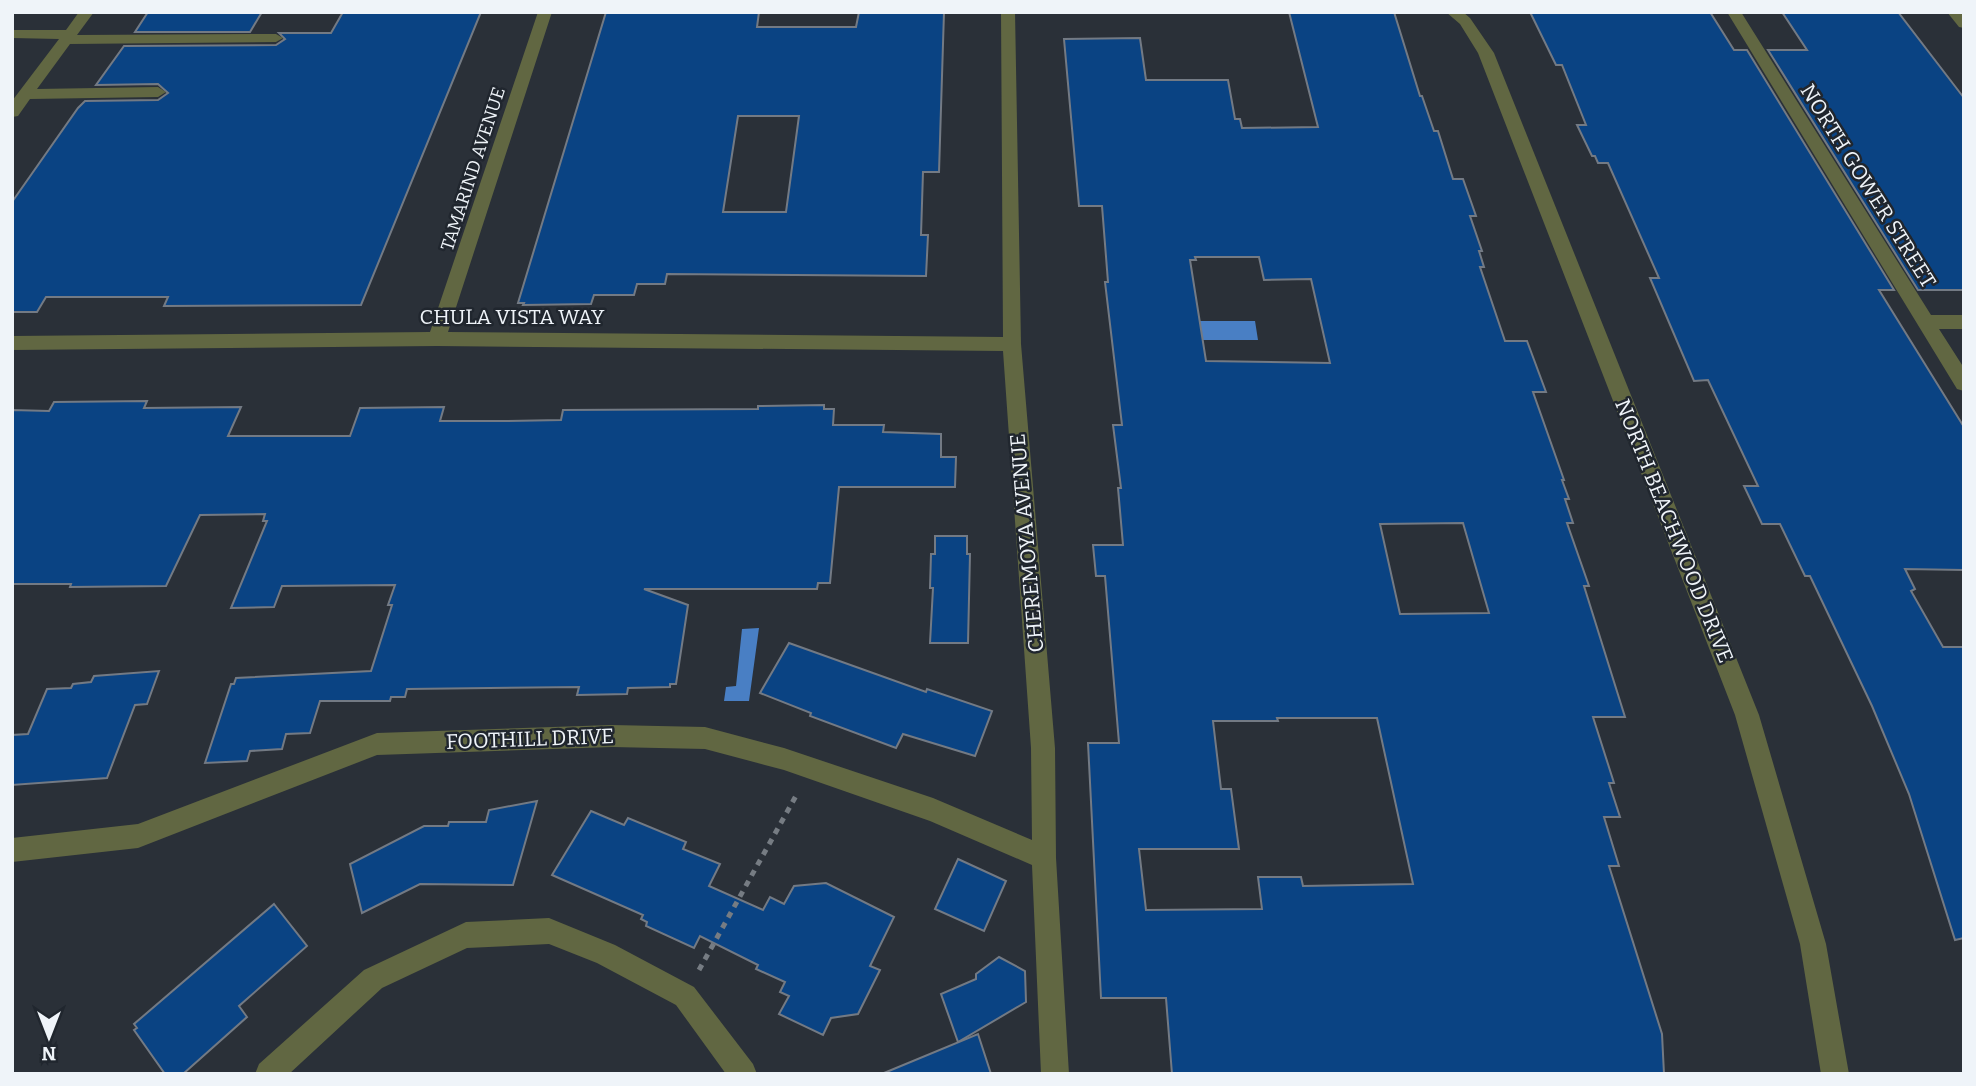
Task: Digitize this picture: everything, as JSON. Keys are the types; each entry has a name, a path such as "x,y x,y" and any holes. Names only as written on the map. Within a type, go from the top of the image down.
{"street":[{"path":"12,113 87,12"},
{"name":"TAMARIND AVENUE","path":"437,339 545,12"},
{"name":"CHEREMOYA AVENUE","path":"1007,12 1012,344 1043,748 1044,858 1055,1074"},
{"name":"NORTH BEACHWOOD DRIVE","path":"1453,12 1465,21 1486,53 1747,715 1813,944 1835,1074"},
{"name":"NORTH GOWER STREET","path":"1734,12 1964,384"},
{"path":"1954,12 1964,24"},
{"path":"12,34 68,37 276,38"},
{"path":"27,94 159,92"},
{"path":"1925,322 1964,322"},
{"name":"CHULA VISTA WAY","path":"12,343 437,339 1012,344"},
{"name":"FOOTHILL DRIVE","path":"12,850 138,836 377,744 612,736 705,738 810,768 933,810 1044,858"},
{"path":"269,1074 373,979 466,936 549,931 606,954 685,996 743,1074"}],"path":[{"path":"685,996 810,768"}],"water":[{"path":"1195,321 1255,321 1258,340 1198,340"},
{"path":"759,628 749,701 724,701 726,687 736,686 742,629"}],"building":[{"path":"148,12 262,12 250,32 135,32"},
{"path":"343,12 481,12 361,305 164,306 168,297 46,297 37,312 12,312 12,202 78,108 85,101 158,100 168,93 158,84 96,85 124,46 276,45 285,39 279,33 331,33"},
{"path":"606,12 759,12 757,27 856,27 859,12 944,12 939,172 923,172 921,235 928,235 926,276 667,274 665,284 637,284 634,295 594,295 591,304 518,303","holes":["738,116 799,116 786,212 723,212"]},
{"path":"1289,12 1394,12 1420,96 1434,131 1438,131 1453,179 1463,179 1476,216 1470,216 1482,251 1479,251 1484,267 1480,267 1505,341 1527,341 1546,392 1533,392 1564,480 1569,499 1565,499 1573,523 1567,523 1589,586 1584,586 1625,717 1593,717 1614,783 1609,783 1620,817 1604,817 1619,866 1609,866 1662,1034 1664,1074 1172,1074 1166,998 1101,998 1088,743 1119,743 1105,576 1096,576 1093,545 1123,545 1118,488 1121,488 1113,425 1122,425 1105,282 1108,282 1102,206 1079,206 1064,39 1140,38 1146,80 1228,80 1235,119 1240,119 1242,128 1318,127","holes":["1195,257 1259,257 1264,280 1311,279 1330,363 1206,361 1190,260 1196,260","1463,523 1489,613 1400,614 1380,524","1277,718 1377,718 1413,884 1303,886 1301,877 1258,877 1262,909 1146,910 1139,849 1239,849 1231,789 1221,789 1213,721 1278,721"]},
{"path":"1530,12 1710,12 1734,50 1747,50 1894,290 1879,290 1964,427 1964,570 1905,569 1915,589 1911,591 1943,647 1964,647 1964,938 1955,940 1909,794 1872,706 1810,576 1805,576 1780,524 1762,524 1744,486 1758,486 1708,380 1694,381 1650,278 1659,278 1608,163 1598,163 1595,156 1592,156 1577,125 1586,125 1562,65 1556,65"},
{"path":"1782,12 1898,12 1964,98 1964,290 1918,290 1768,50 1807,50"},
{"path":"147,401 144,408 241,407 228,436 350,436 360,408 444,407 440,421 507,421 561,420 563,410 758,409 758,406 824,405 824,409 834,409 833,425 884,425 883,432 941,434 941,457 956,457 955,487 839,487 830,583 818,583 817,589 644,589 688,605 676,684 670,684 670,687 628,688 627,694 577,695 579,687 407,689 405,697 391,697 390,701 320,701 310,733 286,734 282,749 250,751 247,761 205,763 231,684 234,684 236,678 371,671 392,605 388,605 395,585 282,586 274,607 231,608 267,521 263,521 265,514 200,515 166,586 70,587 71,584 12,584 12,410 49,411 54,402"},
{"path":"935,536 967,536 967,554 970,554 968,643 930,643 933,588 930,588 931,554 935,554"},
{"path":"789,643 926,692 927,689 992,711 975,756 903,734 896,748 810,716 811,713 760,693"},
{"path":"159,671 147,704 135,705 107,778 12,785 12,735 28,734 47,689 71,688 73,684 91,682 94,676"},
{"path":"537,801 513,885 420,884 362,913 350,864 424,826 448,826 449,822 486,822 489,810"},
{"path":"591,811 624,825 628,818 686,842 683,849 720,864 709,886 763,910 770,897 784,904 794,886 826,883 894,917 870,966 880,970 858,1014 831,1018 823,1035 779,1014 789,996 780,992 785,982 756,969 758,965 700,936 694,948 646,926 647,922 641,919 643,915 552,875"},
{"path":"958,859 1006,881 984,931 935,909"},
{"path":"274,904 307,946 239,1006 247,1017 183,1074 165,1074 134,1030 137,1028 134,1024"},
{"path":"999,957 1025,971 1026,1002 958,1042 941,994 976,979 976,974"},
{"path":"978,1034 991,1074 884,1074 884,1073"}]}
